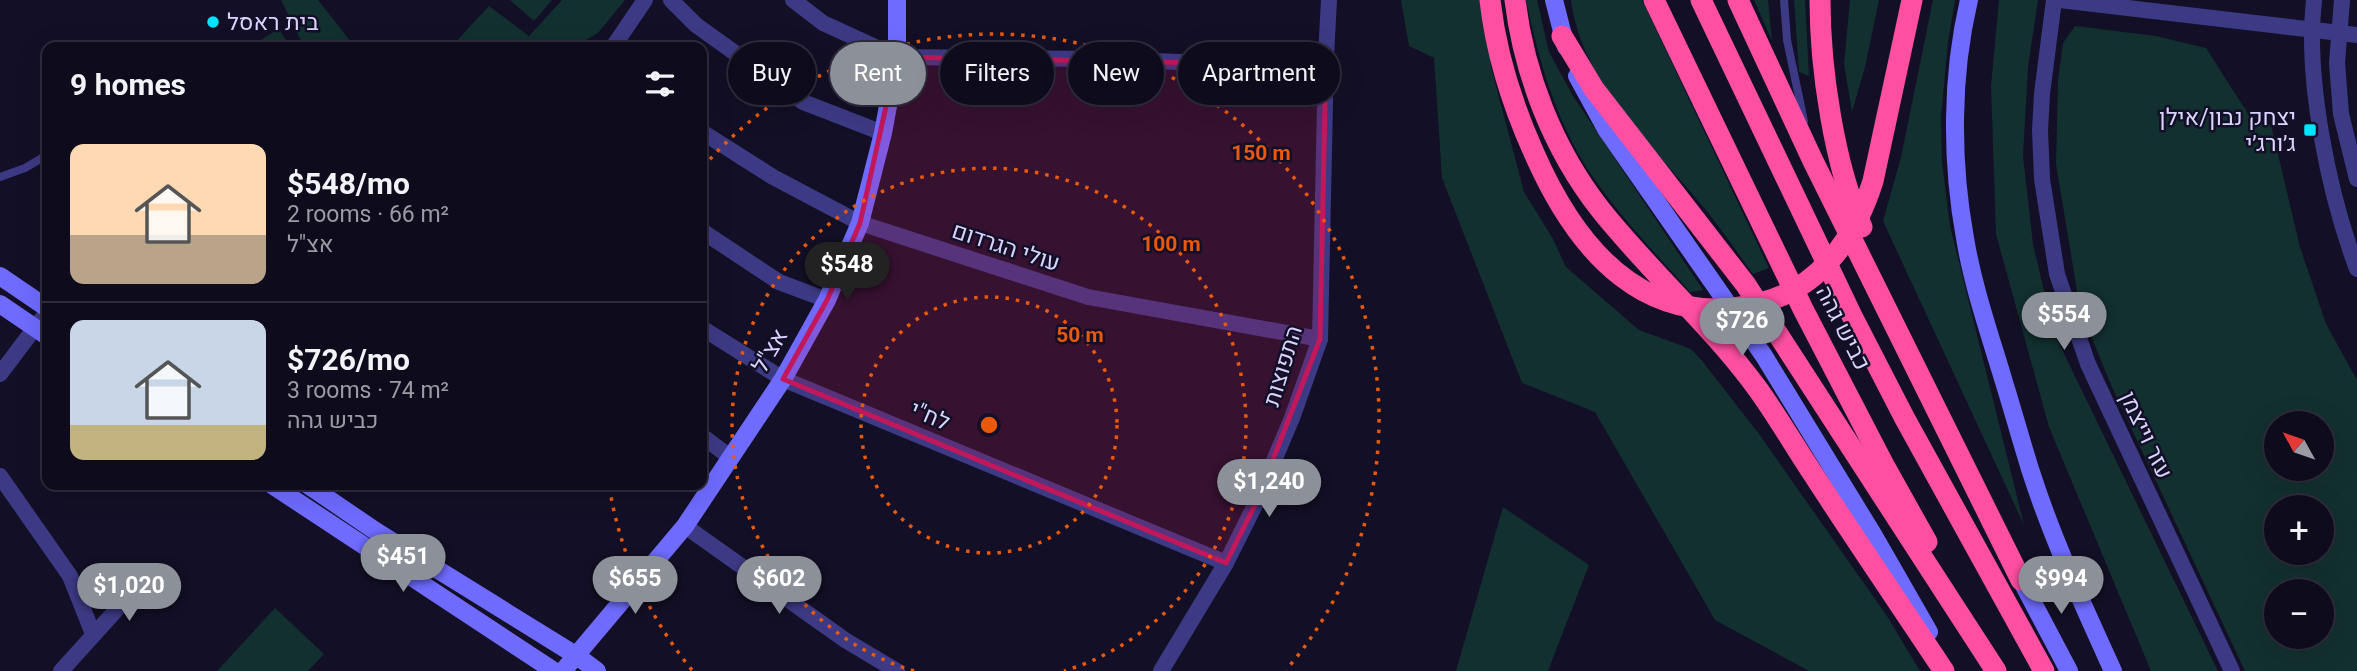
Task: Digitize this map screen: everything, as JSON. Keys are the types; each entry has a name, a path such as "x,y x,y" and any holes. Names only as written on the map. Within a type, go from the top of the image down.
{"highway":[{"path":"1490,0 1510,96 1537,160 1569,221 1605,264 1633,286 1664,300 1705,309 1745,307 1785,294 1816,274 1851,235 1867,203 1873,181 1910,10"},
{"path":"1515,0 1523,51 1537,95 1583,185 1616,228 1717,339 1756,387 1944,671"},
{"name":"כביש גהה","path":"1654,0 1765,234 1834,369 1885,467 2003,671"},
{"name":"כביש גהה","path":"1701,0 1852,316 2044,671"},
{"path":"1738,0 1813,162 2021,580"},
{"path":"1820,0 1827,90 1851,204 2021,580"},
{"path":"1562,36 1594,89 1746,285 1996,671"}],"main road":[{"name":"אצ\"ל","path":"897,0 897,42"},
{"path":"1554,0 1571,63 1592,107 1770,367 1867,525 1951,671"},
{"path":"1969,0 1960,55 1956,105 1957,169 1965,239 1974,279 2031,470 2078,592 2113,671"},
{"name":"אצ\"ל","path":"564,671 685,526 783,379 827,300 860,223 888,105"},
{"path":"0,276 42,306"},
{"path":"0,304 41,332"},
{"path":"280,490 554,671"},
{"path":"315,490 597,671"},
{"path":"2021,580 2069,671"}],"street":[{"path":"616,42 645,0"},
{"path":"671,0 696,24 803,102 883,133"},
{"path":"793,0 823,23 864,42"},
{"name":"התפוצות","path":"1327,42 1329,0"},
{"name":"עזר וייצמן","path":"2054,0 2040,130 2042,179 2057,274 2088,364 2232,671"},
{"path":"2060,0 2357,35"},
{"path":"2314,0 2312,58 2316,98 2340,216 2357,269"},
{"path":"2342,0 2337,63 2341,114 2357,179"},
{"path":"926,57 1178,62"},
{"name":"התפוצות","path":"1161,671 1226,563 1256,503 1292,418 1320,339 1325,105"},
{"name":"עולי הגרדום","path":"707,135 773,177 860,223 1088,298 1320,339"},
{"path":"707,234 779,282 827,300"},
{"name":"לח\"י","path":"707,331 783,379 1226,563"},
{"path":"0,374 41,332"},
{"path":"707,440 730,457"},
{"path":"0,476 70,576 93,634"},
{"path":"685,526 845,640 897,671"},
{"path":"61,671 137,587"}],"lane":[{"path":"1784,0 1787,40 1813,162"},
{"path":"0,177 25,168 42,158"}],"highlighted area":[{"path":"1326,56 1320,339 1256,503 1226,563 783,379 827,300 860,223 897,57 1208,63"}],"green space":[{"path":"281,0 318,0 351,42 302,42"},
{"path":"510,0 552,0 534,21"},
{"path":"562,0 625,0 598,33 583,42 456,42 489,6 529,36"},
{"path":"1401,0 1485,0 1491,67 1524,192 1553,239 1566,267 1639,330 1691,349 1703,362 1759,434 1887,616 1920,671 1809,671 1715,620 1595,412 1522,383 1442,178 1434,58 1409,46"},
{"path":"1526,0 1537,0 1549,52 1573,96 1703,290 1690,292 1621,214 1586,166 1553,98"},
{"path":"1571,0 1642,0 1769,268 1753,274 1705,209 1623,113 1589,60 1578,31"},
{"path":"1754,0 1768,0 1772,41"},
{"path":"1794,0 1805,0 1809,76 1799,72"},
{"path":"1850,0 1879,0 1852,112 1844,64"},
{"path":"1933,0 1955,0 1941,117 1942,163 1950,226 2024,525 1883,221 1901,157"},
{"path":"1999,0 2038,0 2028,67 2023,156 2033,244 2054,333 2218,671 2151,671 2049,427 1996,234 1991,86"},
{"path":"2075,26 2156,36 2206,48 2252,120 2271,125 2300,247 2326,324 2357,380 2357,671 2245,671 2111,385 2080,309 2056,164 2058,80 2063,43"},
{"path":"279,29 287,42 257,42"},
{"path":"1503,507 1589,565 1548,671 1456,671"},
{"path":"275,608 324,654 308,671 217,671"}],"place":[{"name":"בית ראסל","path":"213,22"},
{"name":"יצחק נבון/אילן ג׳ורג׳י","path":"2310,130"}]}
